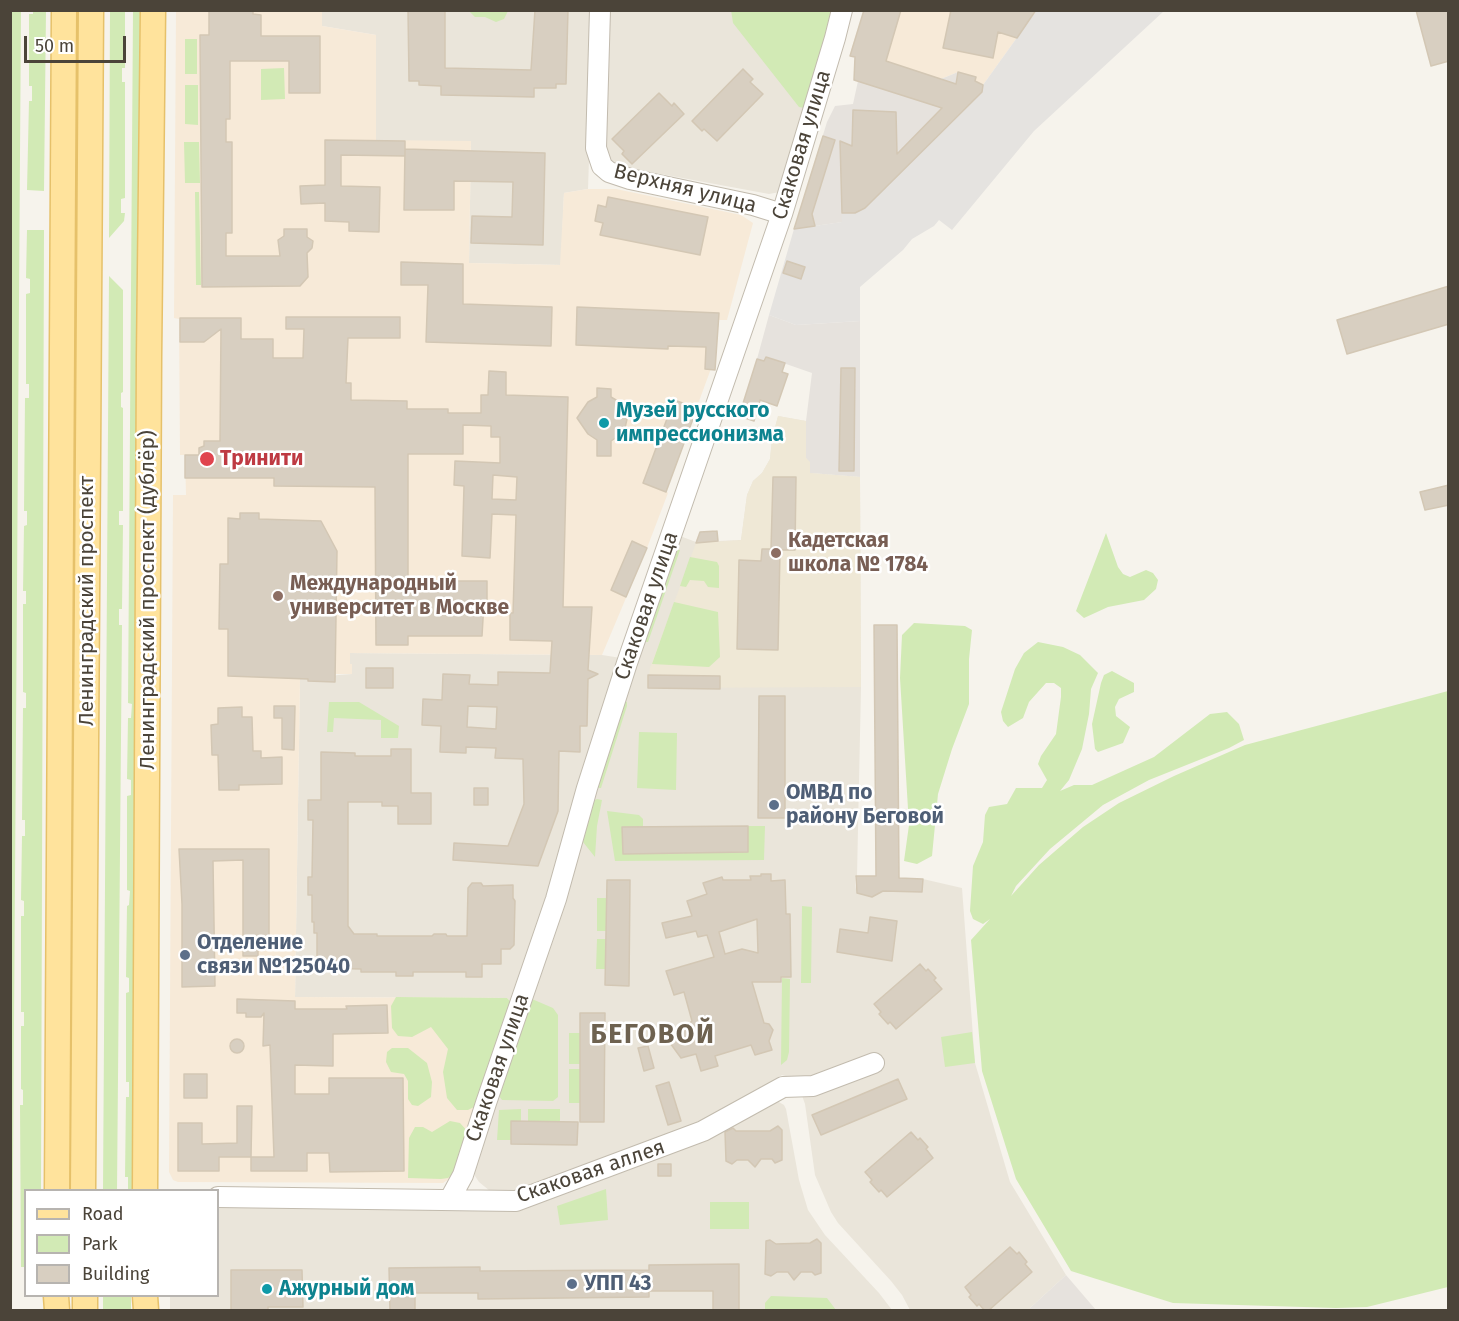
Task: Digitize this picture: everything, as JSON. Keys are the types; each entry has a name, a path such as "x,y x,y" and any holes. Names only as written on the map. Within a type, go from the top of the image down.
{"main road":[{"name":"Ленинградский проспект","path":"57,1189 64,10"},
{"name":"Ленинградский проспект","path":"83,1189 91,10"},
{"name":"Ленинградский проспект (дублёр)","path":"145,1189 149,311 153,10"}],"street":[{"name":"Верхняя улица","path":"600,10 596,148 602,166 609,172 630,179 753,205 782,214"},
{"name":"Скаковая улица","path":"450,1199 463,1174 556,899 587,788 627,663 782,214 842,10"},
{"name":"Скаковая аллея","path":"219,1197 450,1199 507,1202 526,1198 703,1131 783,1087 813,1086 874,1063"}],"shaded area":[{"path":"176,11 322,11 322,26 376,35 376,140 471,141 469,263 560,265 564,193 588,189 616,189 741,215 753,223 727,320 719,320 716,355 666,491 668,493 602,655 350,653 352,674 335,674 335,682 300,679 295,997 507,998 512,1003 452,1177 443,1183 178,1182 173,1180 169,1172 173,495 186,495 185,455 180,455 179,319 174,318"},
{"path":"322,11 594,11 588,189 564,193 561,265 469,263 471,141 376,141 376,35 322,26"},
{"path":"609,11 832,11 780,192 769,194 612,165 601,148"},
{"path":"864,11 1036,11 983,85 975,81 976,77 958,72 941,79 851,50"},
{"path":"1036,11 1164,11 1034,131 952,230 939,220 934,226 912,239 903,250 860,287 860,321 796,325 769,315 794,229 842,222 842,213 855,213 865,208 981,92 983,85"},
{"path":"958,72 976,77 975,81 983,85 982,92 865,208 843,222 794,229 827,122 835,106 853,104 858,81 941,79"},
{"path":"769,315 796,325 860,321 860,477 810,473 806,458 806,421 812,373 766,357 764,361 757,359"},
{"path":"778,416 806,421 806,458 810,473 860,477 861,687 855,885 857,893 872,897 888,888 889,891 922,892 923,879 962,888 975,1063 1010,1182 1066,1275 1030,1310 910,1310 891,1281 838,1223 831,1212 815,1175 805,1104 799,1087 792,1078 782,1075 700,1125 524,1191 498,1193 490,1191 475,1176 474,1170 642,644 680,536 696,542 741,540 747,495 753,481 762,473 770,459"},
{"name":"Кадетская школа № 1784","path":"778,416 806,421 806,458 810,462 810,473 860,477 861,687 648,688 650,668 696,543 741,540 747,495 753,481 762,473 770,459"},
{"path":"350,653 602,655 621,658 554,881 512,1003 507,998 295,997 300,678 352,674"},
{"path":"777,1101 786,1109 799,1180 808,1210 825,1235 892,1310 170,1310 170,1297 219,1297 219,1205 479,1208"},
{"path":"1066,1275 1096,1310 1030,1310 1030,1308"}],"green space":[{"path":"21,10 12,1310 11,1310 11,11"},
{"path":"140,10 132,1189 128,1189 128,1177 125,1177 126,1097 129,1097 129,1082 126,1082 126,993 129,992 129,978 126,977 127,906 130,891 127,890 127,796 131,795 131,780 127,779 128,718 131,718 132,704 128,703 133,11"},
{"path":"731,10 832,11 809,109 799,107 733,23"},
{"path":"33,11 46,11 44,191 27,190 29,101 32,101 32,86 29,86 29,14 33,14"},
{"path":"110,11 125,11 125,68 122,68 122,82 125,82 125,198 121,199 121,213 125,213 124,221 109,238"},
{"path":"469,11 508,11 504,19 496,22 485,17 475,17"},
{"path":"185,39 197,39 197,74 185,74"},
{"path":"284,68 285,99 261,100 261,69"},
{"path":"185,85 198,85 198,125 185,124"},
{"path":"184,142 199,142 200,183 185,183"},
{"path":"195,192 199,192 201,285 196,285"},
{"path":"27,230 44,230 41,1189 24,1189 24,1267 21,1267 20,1105 23,1105 21,1026 24,1026 24,1012 21,1012 21,916 24,916 24,901 21,900 22,836 25,836 25,820 22,820 23,708 26,708 26,693 23,692 23,604 26,604 26,591 23,591 24,526 27,525 27,511 24,511 25,398 29,398 29,384 26,384 26,294 30,293 30,279 26,278"},
{"path":"109,276 123,290 121,407 123,408 123,511 119,511 119,525 123,525 122,609 119,609 119,625 122,625 117,1189 103,1189"},
{"path":"1106,533 1118,567 1123,574 1130,577 1146,570 1153,573 1158,580 1156,589 1144,600 1108,607 1084,618 1076,611"},
{"path":"676,549 680,550 648,642 646,642 644,640"},
{"path":"690,557 717,562 719,588 708,587 704,581 690,580 686,587 680,586"},
{"path":"674,602 718,612 720,657 709,667 652,664"},
{"path":"914,623 965,626 972,630 969,659 969,704 938,794 932,856 917,864 904,861 909,825 900,678 902,635"},
{"path":"1038,642 1063,647 1080,655 1098,673 1091,689 1082,749 1069,780 1060,791 1074,785 1092,785 1154,757 1210,714 1227,712 1239,724 1244,740 1149,780 1103,805 1050,849 1016,886 1011,896 1039,865 1083,827 1119,803 1174,776 1245,745 1448,691 1448,1287 1367,1307 1173,1303 1071,1271 1016,1179 982,1071 971,940 990,919 983,924 973,919 970,911 973,866 983,842 985,815 989,807 1007,804 1016,788 1042,788 1047,780 1038,764 1056,734 1061,688 1054,683 1046,683 1029,702 1023,718 1008,727 1003,721 1001,712 1015,669 1024,653"},
{"path":"1112,671 1134,683 1134,692 1119,699 1115,707 1116,716 1130,727 1123,743 1098,752 1095,749 1092,724 1104,675"},
{"path":"624,701 627,702 627,706 601,788 598,788 596,786"},
{"path":"329,702 359,702 399,726 398,738 381,738 381,720 334,718 333,732 327,732"},
{"path":"639,732 677,733 676,790 637,788"},
{"path":"602,800 595,857 583,842 593,801"},
{"path":"607,811 639,815 643,819 643,827 622,827 623,854 748,852 748,826 765,826 764,860 615,861"},
{"path":"597,898 607,898 606,931 597,931"},
{"path":"802,906 812,907 811,983 801,983"},
{"path":"597,939 606,939 606,969 596,969"},
{"path":"782,978 790,979 789,1052 787,1060 781,1065"},
{"path":"396,997 507,998 512,1003 478,1105 468,1110 457,1110 447,1098 443,1072 448,1049 431,1027 412,1037 398,1036 392,1028 391,1006"},
{"path":"532,999 553,1008 558,1015 558,1097 553,1101 502,1100 499,1096"},
{"path":"972,1032 975,1063 945,1067 941,1037"},
{"path":"569,1033 580,1033 580,1064 569,1064"},
{"path":"392,1048 408,1048 427,1063 432,1082 431,1097 418,1106 412,1105 408,1099 408,1081 404,1074 391,1072 386,1062 387,1052"},
{"path":"569,1069 580,1069 580,1103 569,1103"},
{"path":"521,1109 521,1121 511,1122 511,1140 497,1140 499,1110"},
{"path":"528,1109 560,1109 560,1122 528,1121"},
{"path":"450,1121 460,1123 469,1133 456,1171 448,1178 408,1178 409,1138 415,1127 423,1127 432,1132"},
{"path":"606,1189 608,1220 560,1225 557,1206"},
{"path":"710,1202 749,1202 749,1229 710,1229"},
{"path":"771,1296 827,1298 836,1310 765,1310 765,1303"},
{"path":"103,1297 131,1297 131,1310 103,1310"}],"building":[{"path":"209,10 253,10 253,14 261,15 261,36 320,36 320,93 289,93 289,61 230,61 230,119 226,119 226,142 232,142 232,233 226,233 226,256 280,256 278,240 284,236 284,229 307,229 307,237 313,241 312,248 307,253 308,277 300,286 202,287 200,35 209,35"},
{"path":"408,10 445,10 445,68 531,70 535,10 568,10 566,84 556,84 556,88 534,88 534,97 441,95 441,86 419,85 419,81 409,81"},
{"path":"864,10 901,10 886,61 956,84 958,72 976,77 975,81 983,85 982,92 865,208 855,213 842,213 840,141 852,146 853,110 896,112 897,154 942,108 854,80 855,57 850,56"},
{"path":"951,10 1036,10 1017,38 998,32 993,58 943,48"},
{"path":"1416,10 1449,10 1449,61 1431,66"},
{"path":"743,69 753,79 750,82 763,94 717,141 692,121"},
{"path":"659,93 672,106 674,103 684,114 632,164 622,154 624,151 612,139"},
{"path":"823,136 835,140 812,214 815,226 794,229"},
{"path":"325,140 405,141 405,156 341,155 341,186 380,187 379,232 349,231 349,222 325,221 325,203 301,204 300,186 325,185"},
{"path":"405,149 545,153 543,245 471,243 472,216 512,217 513,182 454,181 454,210 404,210"},
{"path":"608,197 708,217 700,255 600,235 603,223 595,221 598,205 606,207"},
{"path":"787,261 805,267 801,279 783,273"},
{"path":"401,262 463,264 463,304 552,307 551,346 426,342 428,285 401,285"},
{"path":"1449,286 1449,324 1347,354 1337,320"},
{"path":"577,307 719,313 715,370 705,369 706,347 668,346 668,349 576,345"},
{"path":"286,317 400,317 400,338 348,338 346,383 351,383 351,400 407,401 407,409 448,409 448,413 481,413 481,395 488,395 489,371 506,372 506,395 568,397 563,607 592,607 588,670 598,674 588,679 587,726 580,726 580,752 559,751 558,811 538,866 453,860 454,843 508,846 524,804 523,759 495,758 496,748 466,747 466,753 440,752 441,726 422,725 423,699 442,700 443,674 470,675 469,684 498,685 498,672 550,673 552,641 510,640 516,515 492,514 490,558 462,556 464,486 454,485 455,461 500,463 500,437 491,437 491,426 463,425 463,454 408,454 408,586 442,585 442,581 487,581 487,602 484,602 482,636 408,636 408,645 376,645 375,487 274,486 274,478 185,478 185,455 199,455 199,448 204,446 204,441 220,441 221,329 204,342 180,342 180,318 241,318 241,339 273,339 273,358 303,358 304,329 286,329","holes":["493,475 517,477 516,500 492,499","468,706 497,707 496,729 467,727"]},
{"path":"766,357 785,363 782,372 788,374 777,406 760,400 754,421 739,416 757,359 764,361"},
{"path":"841,368 855,368 854,471 839,471"},
{"name":"Музей русского импрессионизма","path":"597,388 611,389 611,397 621,403 626,410 625,428 611,441 611,456 597,456 597,440 588,434 577,418 588,402 597,397"},
{"path":"674,400 697,408 666,492 643,483"},
{"path":"773,477 796,477 795,550 780,550 778,650 737,649 739,560 761,561 762,549 771,549"},
{"path":"1449,485 1449,505 1425,510 1420,492"},
{"name":"Международный университет в Москве","path":"240,513 259,513 259,519 321,521 337,551 335,682 228,676 228,629 219,629 220,564 228,564 228,518 240,519"},
{"path":"717,531 718,541 696,543 700,532"},
{"path":"632,541 647,548 626,597 611,590"},
{"path":"874,625 897,625 899,878 923,879 922,892 883,891 872,897 857,893 856,876 876,876"},
{"path":"366,668 393,668 393,688 366,688"},
{"path":"648,675 720,676 720,689 648,688"},
{"path":"759,696 785,696 785,818 758,818"},
{"path":"274,706 295,706 294,750 282,749 282,718 274,718"},
{"path":"242,707 242,717 252,717 253,751 261,751 261,758 282,757 282,784 239,785 239,790 219,790 218,755 212,755 211,725 218,724 218,708"},
{"path":"391,749 411,749 411,793 431,793 431,824 398,824 398,806 382,806 382,802 348,802 348,926 354,934 377,934 377,936 446,934 447,936 467,936 468,888 472,883 481,883 483,886 513,885 514,945 510,949 501,949 501,964 482,964 482,977 466,977 466,972 413,972 413,976 396,976 396,972 317,968 317,933 314,933 314,922 312,922 312,895 308,895 308,877 312,877 313,820 308,820 308,800 321,800 321,752 355,753 355,756 391,756"},
{"path":"474,788 488,788 488,805 474,805"},
{"path":"748,826 748,852 623,854 622,827"},
{"path":"179,849 269,849 269,940 258,940 258,956 243,956 243,860 213,861 215,986 182,987 182,904"},
{"path":"761,874 771,874 771,881 785,880 786,914 790,914 791,977 781,977 781,982 752,982 764,1023 769,1024 773,1030 769,1041 772,1050 755,1055 751,1045 715,1056 718,1066 701,1071 696,1054 681,1058 665,1036 677,1034 692,1021 684,992 674,995 666,971 714,957 707,935 698,937 696,931 666,938 662,923 692,916 687,901 707,894 703,883 722,877 723,880 751,880 750,876 761,876","holes":["757,919 758,953 742,949 725,954 719,932"]},
{"path":"607,880 630,880 629,986 605,985"},
{"path":"870,917 897,921 892,961 837,952 840,929 868,933"},
{"path":"920,964 936,978 934,980 942,989 896,1029 879,1014 881,1012 874,1004"},
{"path":"237,999 295,1001 295,1009 347,1009 346,1006 387,1005 388,1033 333,1034 333,1066 295,1065 295,1094 329,1094 329,1078 403,1078 404,1171 330,1172 329,1153 307,1153 307,1171 251,1171 251,1157 274,1157 270,1045 263,1046 264,1013 261,1017 246,1017 246,1013 237,1013"},
{"path":"580,1013 605,1013 604,1122 580,1122"},
{"path":"234,1039 240,1039 244,1046 240,1053 234,1053 230,1049 230,1043"},
{"path":"648,1046 654,1068 644,1071 638,1048"},
{"path":"184,1074 207,1074 207,1098 184,1098"},
{"path":"898,1079 907,1099 821,1135 812,1115"},
{"path":"669,1082 681,1121 668,1125 656,1086"},
{"path":"237,1106 252,1106 251,1157 219,1157 219,1171 178,1171 178,1123 202,1123 202,1144 237,1143"},
{"path":"511,1121 578,1122 577,1145 511,1144"},
{"path":"778,1126 782,1130 782,1160 775,1163 772,1159 761,1159 755,1167 748,1160 737,1160 732,1164 726,1161 725,1132 733,1128 736,1131 770,1131"},
{"path":"911,1132 928,1147 926,1149 933,1158 887,1197 870,1182 872,1180 865,1172"},
{"path":"658,1164 671,1164 671,1176 658,1176"},
{"path":"817,1239 821,1243 821,1273 815,1275 812,1272 801,1272 794,1280 788,1272 777,1272 771,1276 765,1274 766,1241 770,1240 776,1244 810,1243"},
{"path":"1010,1247 1017,1254 1019,1252 1032,1272 988,1311 985,1311 969,1297 971,1295 965,1287"},
{"path":"739,1264 739,1311 713,1311 713,1291 649,1291 649,1297 478,1299 478,1293 415,1293 415,1311 390,1311 389,1268 480,1267 480,1271 649,1270 649,1265"},
{"name":"Ажурный дом","path":"231,1270 302,1270 303,1307 268,1307 268,1311 231,1311"}],"place":[{"name":"Музей русского импрессионизма","path":"604,423"},
{"name":"Тринити","path":"207,459"},
{"name":"Кадетская школа № 1784","path":"776,553"},
{"name":"Международный университет в Москве","path":"278,596"},
{"name":"ОМВД по району Беговой","path":"774,805"},
{"name":"Отделение связи №125040","path":"185,955"},
{"name":"УПП 43","path":"572,1284"},
{"name":"Ажурный дом","path":"267,1289"}],"district":[{"name":"БЕГОВОЙ","path":"653,1035"}]}
